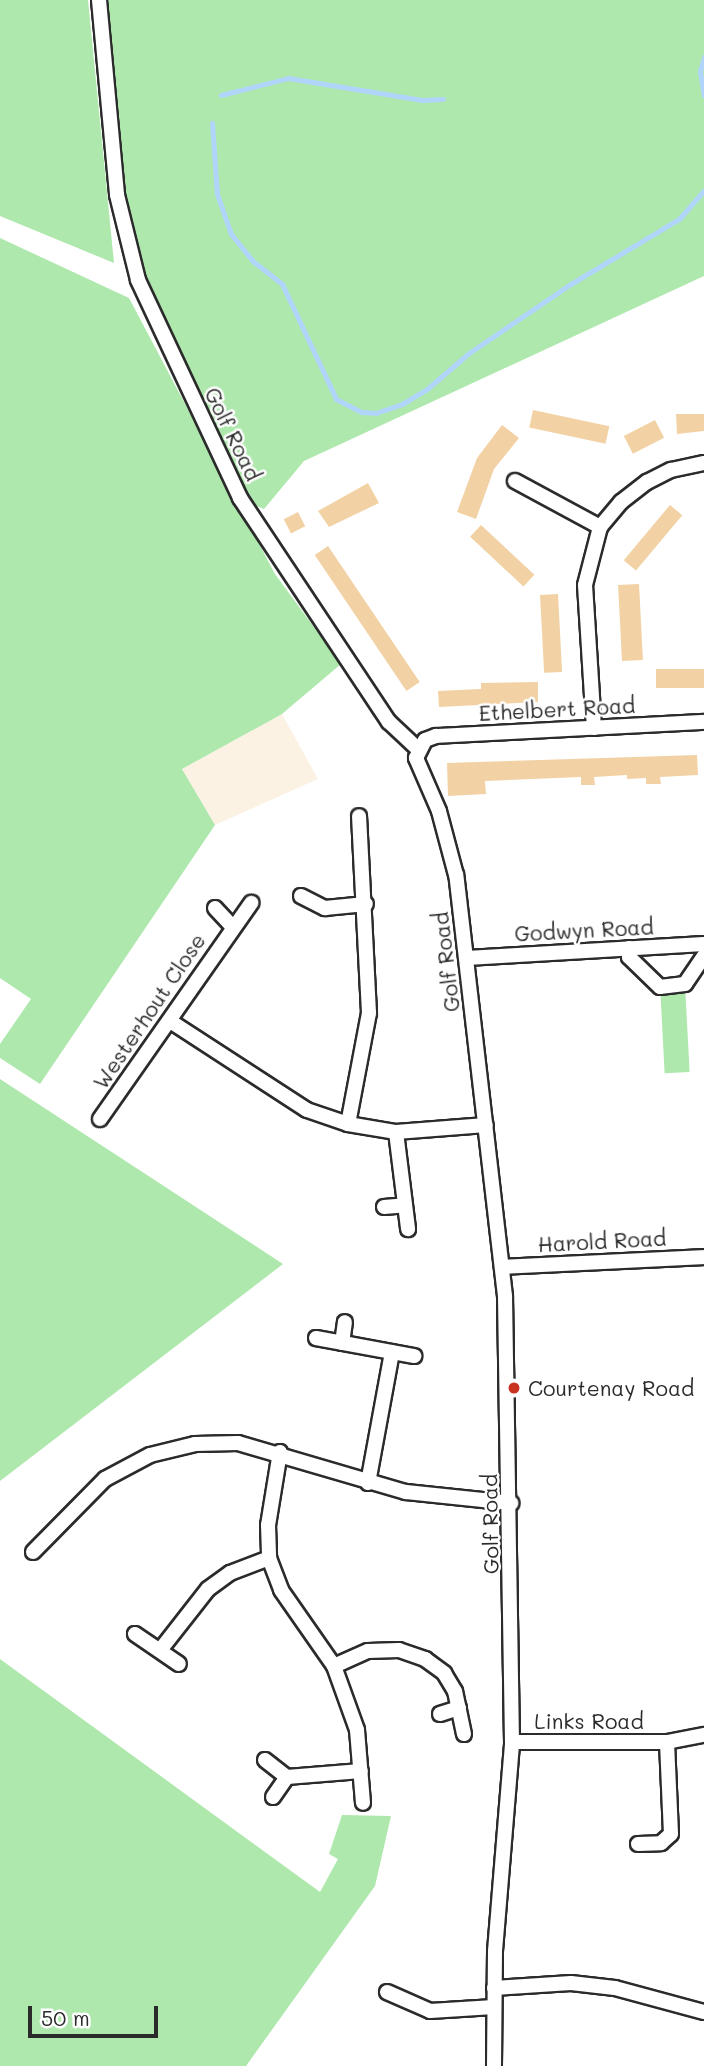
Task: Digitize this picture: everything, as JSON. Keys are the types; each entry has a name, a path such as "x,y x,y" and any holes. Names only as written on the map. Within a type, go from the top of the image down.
{"street":[{"name":"Golf Road","path":"99,0 117,195 138,280 240,498 389,722 418,749 420,774 439,811 456,875 502,1267 511,1503 512,1742 494,1988 494,2066"},
{"path":"594,728 585,585 589,553 600,527 647,482 671,470 704,463"},
{"path":"515,481 600,527"},
{"name":"Ethelbert Road","path":"418,749 436,736 704,722"},
{"path":"348,1124 368,1032 366,905 359,816"},
{"path":"301,896 325,908 366,905"},
{"name":"Westerhout Close","path":"100,1119 170,1021 232,926 251,903"},
{"name":"Westerhout Close","path":"215,908 232,926"},
{"name":"Godwyn Road","path":"467,958 704,944"},
{"path":"629,948 629,957 660,987 685,984 704,956"},
{"path":"170,1021 307,1110 348,1124 396,1132 486,1125"},
{"path":"396,1132 408,1229"},
{"path":"384,1207 405,1205"},
{"name":"Harold Road","path":"502,1267 704,1257"},
{"path":"342,1343 345,1322"},
{"path":"316,1338 415,1356"},
{"path":"368,1483 392,1353"},
{"path":"33,1552 105,1479 150,1455 195,1444 238,1443 280,1452 368,1483 465,1501 511,1503"},
{"path":"280,1452 268,1525 269,1558 281,1590 334,1666 357,1730 363,1803"},
{"path":"161,1649 208,1589 230,1573 269,1558"},
{"path":"135,1634 161,1649 179,1664"},
{"path":"334,1666 368,1651 399,1650 425,1658 443,1673 459,1708 464,1734"},
{"path":"440,1714 459,1708"},
{"name":"Links Road","path":"512,1742 667,1742 704,1735"},
{"name":"Links Road","path":"638,1844 661,1843 671,1833 667,1742"},
{"path":"265,1760 287,1777 360,1771"},
{"path":"272,1797 287,1777"},
{"path":"494,1988 570,1983 615,1988 704,2012"},
{"path":"387,1992 430,2011 494,2007"}],"shaded area":[{"path":"282,714 318,779 215,825 182,769"}],"green space":[{"path":"0,0 88,0 114,263 0,216"},
{"path":"104,0 704,0 704,276 304,461 264,509 254,505 239,483 136,263 122,201"},
{"path":"0,238 129,298 275,574 341,664 282,714 182,769 215,825 40,1084 0,1058 0,1044 31,999 0,978"},
{"path":"685,984 690,1072 665,1073 660,985"},
{"path":"0,1079 283,1264 0,1481"},
{"path":"0,1659 320,1892 338,1859 329,1854 342,1815 391,1816 375,1886 246,2066 0,2066"}],"building":[{"path":"533,410 609,426 606,444 529,428"},
{"path":"676,414 704,414 704,431 677,434"},
{"path":"655,420 664,438 633,454 624,436"},
{"path":"502,425 519,438 494,469 476,519 457,512 477,458"},
{"path":"368,483 379,503 329,527 318,511"},
{"path":"670,505 682,515 636,570 624,560"},
{"path":"298,512 305,526 291,534 284,519"},
{"path":"481,525 534,575 523,586 470,537"},
{"path":"328,546 420,682 406,691 315,555"},
{"path":"639,584 643,660 622,661 618,585"},
{"path":"558,594 562,672 544,673 540,595"},
{"path":"656,669 704,669 704,688 656,688"},
{"path":"538,682 538,702 439,707 438,691 481,689 481,683"},
{"path":"697,755 698,775 660,777 661,784 646,784 646,778 627,779 627,775 594,777 595,785 581,785 581,777 485,781 486,794 448,796 447,763"}],"waterway":[{"path":"704,57 700,71 704,96"},
{"path":"221,95 288,78 422,100 443,99"},
{"path":"212,123 217,194 231,234 254,262 282,284 336,399 362,412 376,413 402,404 427,389 469,353 569,285 679,219 704,190"}],"place":[{"name":"Courtenay Road","path":"514,1388"}]}
